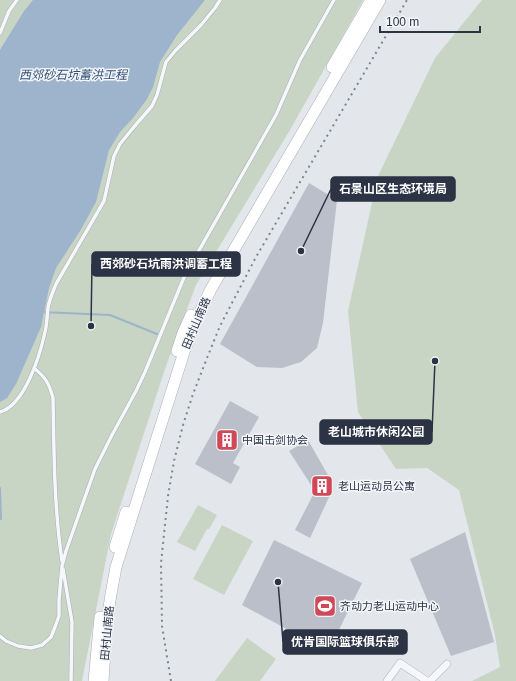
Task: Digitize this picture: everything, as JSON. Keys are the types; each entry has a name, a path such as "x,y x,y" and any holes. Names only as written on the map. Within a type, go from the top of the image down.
{"main road":[{"name":"田村山南路","path":"94,681 101,610 108,569 183,332 206,284 371,0"},
{"name":"田村山南路","path":"103,681 107,621 116,567 185,349 198,316 215,282 380,0"}],"street":[{"path":"387,681 400,663 429,681 447,664"}],"lane":[{"path":"0,34 9,11 17,0"},
{"path":"0,412 7,410 17,400 34,368 45,332 51,296 56,284 104,201 114,156 120,144 152,106 157,95 166,62 201,25 220,0"},
{"path":"0,636 6,641 18,646 31,648 42,645 51,637 59,616 59,600 66,551 95,469 136,392 185,275 276,115 300,60 334,0"},
{"path":"34,368 41,374 49,385 53,398 59,541 72,622 71,681"}],"green space":[{"path":"0,0 363,0 290,130 196,285 166,366 111,534 82,681 0,681"},
{"path":"482,0 516,0 516,681 472,681 500,667 495,635 459,490 427,468 396,469 358,412 348,311 378,176 435,58"},
{"path":"198,505 217,515 209,529 207,529 195,551 177,542"},
{"path":"222,525 253,541 224,595 193,579"},
{"path":"247,638 276,659 260,681 215,681"}],"water":[{"name":"西郊砂石坑蓄洪工程","path":"33,0 205,0 177,35 160,62 153,87 147,99 120,132 109,150 96,202 80,231 56,268 49,288 41,327 16,384 7,398 0,402 0,50 24,11"}],"building":[{"path":"309,183 337,200 323,323 317,348 301,362 282,368 257,367 220,344"},
{"name":"中国击剑协会","path":"230,401 259,417 233,463 240,467 231,484 195,464"},
{"name":"老山运动员公寓","path":"308,440 332,482 332,490 310,538 295,530 315,491 289,451"},
{"path":"465,532 494,642 451,656 410,559"},
{"path":"274,540 362,583 329,650 242,605"}],"waterway":[{"path":"42,312 110,315 157,334"},
{"path":"0,488 1,519"}],"railway":[{"path":"171,681 162,626 161,563 168,496 174,461 193,394 220,326 256,257 407,0"}],"place":[{"name":"石景山区生态环境局","path":"301,251"},
{"name":"西郊砂石坑雨洪调蓄工程","path":"91,326"},
{"name":"老山城市休闲公园","path":"435,361"},
{"name":"中国击剑协会","path":"227,440"},
{"name":"老山运动员公寓","path":"322,486"},
{"name":"优肯国际篮球俱乐部","path":"278,582"},
{"name":"齐动力老山运动中心","path":"325,606"}]}
